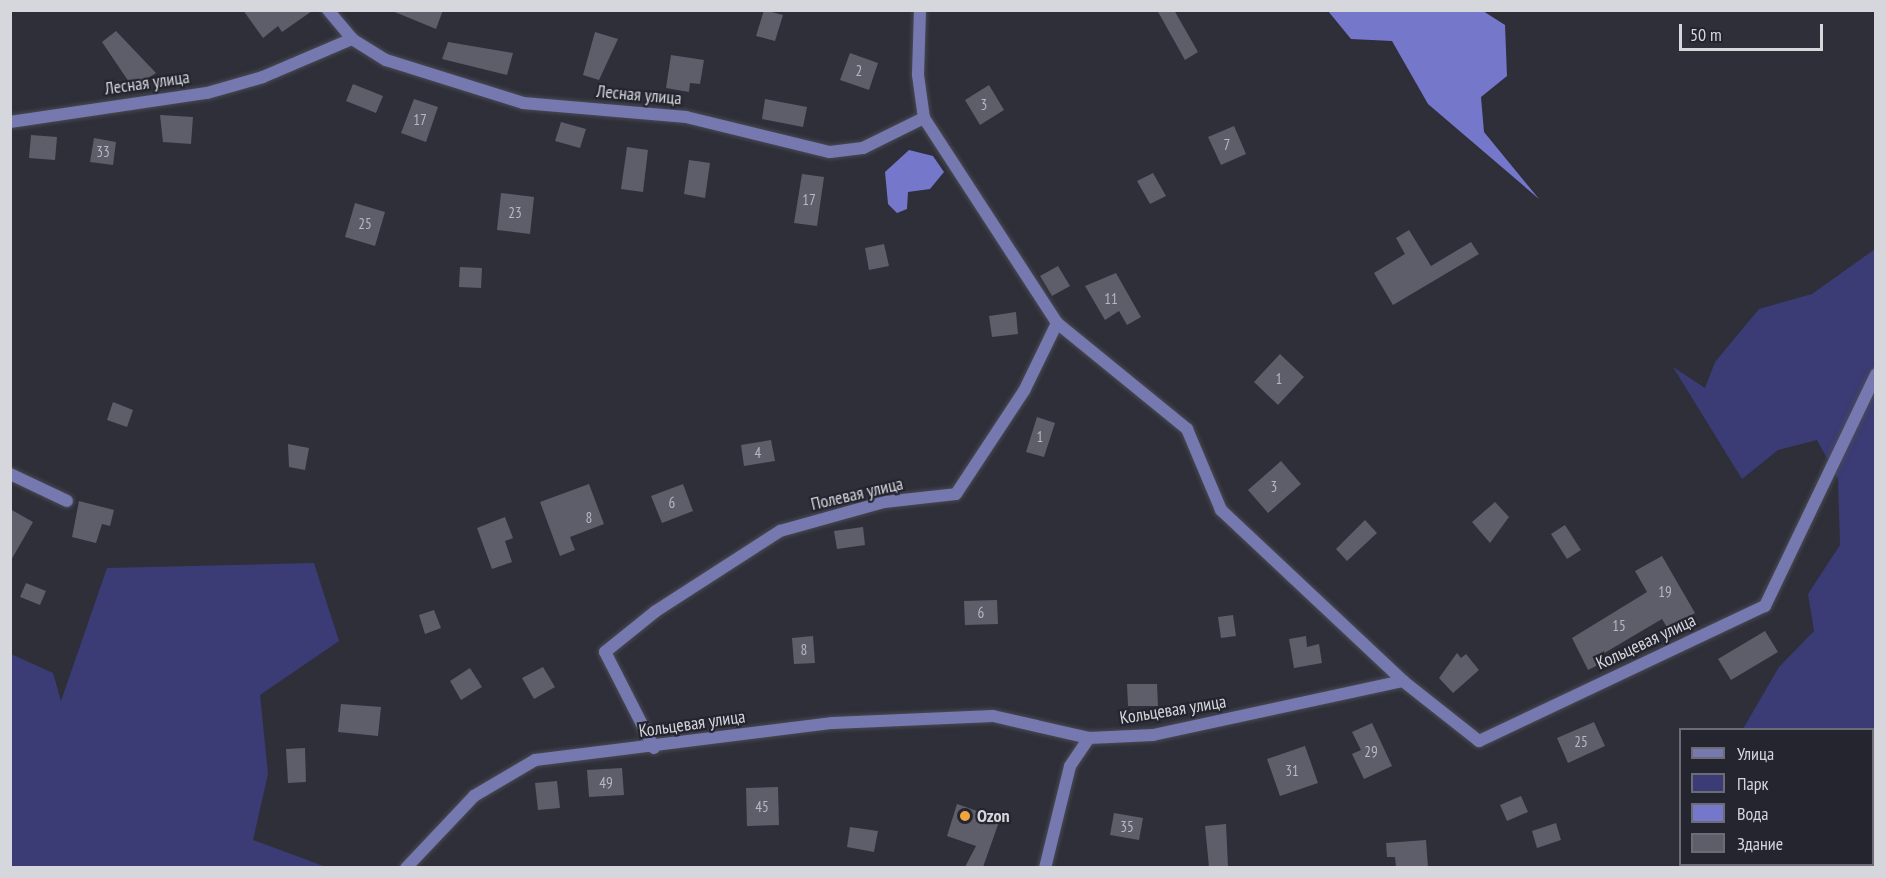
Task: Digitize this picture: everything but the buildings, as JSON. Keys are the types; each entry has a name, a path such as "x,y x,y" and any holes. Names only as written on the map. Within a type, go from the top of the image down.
{"street":[{"name":"Лесная улица","path":"328,10 352,39 386,60 523,103 686,117 830,152 863,148 924,118"},
{"path":"920,10 918,75 924,118 1058,323 1187,429 1221,510 1403,681"},
{"name":"Лесная улица","path":"10,122 207,93 352,39"},
{"name":"Полевая улица","path":"654,748 605,652 656,611 780,531 884,502 956,494 1024,391 1058,323"},
{"name":"Кольцевая улица","path":"406,867 474,796 536,760 654,748 833,723 993,716 1089,738 1153,735 1403,681 1479,741 1765,606 1875,374"},
{"path":"10,474 67,501"},
{"path":"1045,867 1070,766 1089,738"}],"green space":[{"path":"1875,249 1876,729 1744,728 1779,667 1814,631 1808,594 1840,545 1838,479 1817,440 1778,450 1742,479 1673,367 1705,388 1715,362 1759,309 1812,294"},
{"path":"314,563 339,641 260,695 268,774 253,840 326,867 11,867 11,654 53,673 61,701 107,568"},
{"path":"1875,778 1875,867 1703,867 1874,866"}],"water":[{"path":"1328,11 1483,11 1505,25 1507,76 1481,97 1484,132 1539,199 1428,104 1392,41 1351,39"},
{"path":"909,150 933,156 944,172 930,189 908,192 907,209 897,213 888,204 885,172"}],"place":[{"name":"Ozon","path":"965,816"}]}
